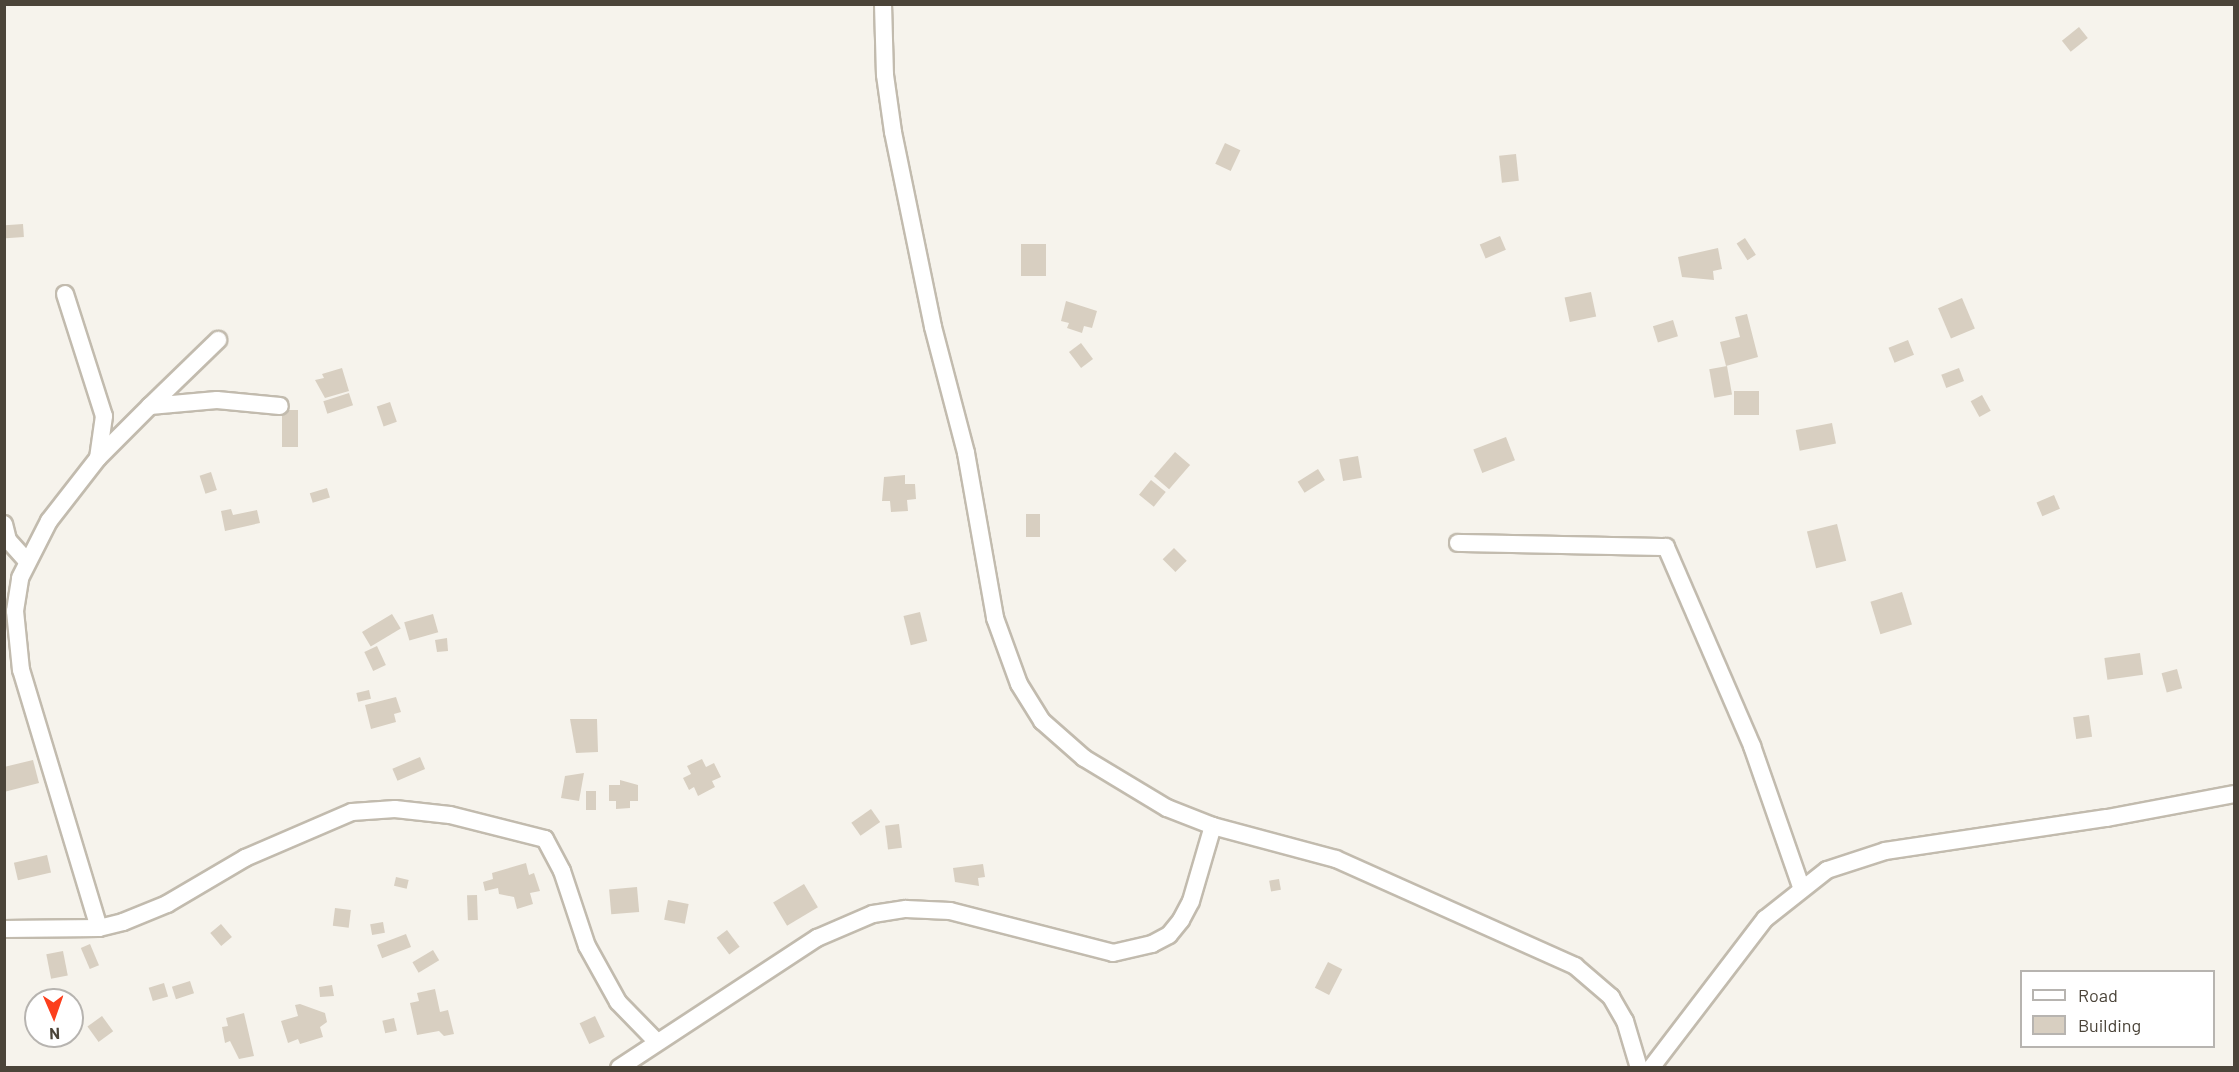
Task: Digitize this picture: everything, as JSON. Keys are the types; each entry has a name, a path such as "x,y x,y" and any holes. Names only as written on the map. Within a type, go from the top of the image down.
{"street":[{"path":"883,4 885,75 908,210 933,327 966,453 995,618 1019,684 1042,721 1084,758 1145,797 1213,826 1336,859 1575,966 1611,997 1625,1021 1639,1068"},
{"path":"65,294 104,416 98,458"},
{"path":"99,928 21,670 15,611 27,561 49,521 98,458 218,340"},
{"path":"150,406 217,400 280,406"},
{"path":"4,524 8,540 27,561"},
{"path":"1458,543 1666,547 1752,746 1801,887"},
{"path":"1651,1068 1765,919 1801,887 1827,870 1885,851 2107,818 2235,794"},
{"path":"4,929 99,928 167,904 227,867 336,817 395,809 460,818 546,839 562,871 587,946 618,1002 656,1041"},
{"path":"619,1068 656,1041 817,938 873,914 906,909 950,911 1113,953 1152,944 1169,935 1182,920 1191,901 1213,826"}],"building":[{"path":"2079,27 2088,38 2071,52 2062,41"},
{"path":"1225,143 1240,150 1231,171 1215,164"},
{"path":"1516,154 1519,181 1502,183 1499,156"},
{"path":"23,224 24,237 6,238 5,225"},
{"path":"1500,236 1506,250 1486,258 1480,245"},
{"path":"1745,238 1756,255 1748,260 1737,243"},
{"path":"1021,244 1046,244 1046,276 1021,276"},
{"path":"1718,248 1722,269 1713,271 1714,280 1682,277 1678,257"},
{"path":"1591,292 1596,316 1570,322 1565,298"},
{"path":"1962,298 1975,328 1951,339 1938,308"},
{"path":"1066,301 1097,311 1092,328 1084,326 1082,333 1067,328 1069,323 1061,321"},
{"path":"1747,314 1758,357 1726,366 1720,342 1740,337 1735,317"},
{"path":"1673,320 1678,336 1658,342 1653,326"},
{"path":"1908,340 1914,355 1895,363 1889,348"},
{"path":"1081,343 1093,359 1081,368 1069,352"},
{"path":"1727,366 1732,395 1714,398 1709,369"},
{"path":"342,368 349,391 325,398 315,380 324,378 322,374"},
{"path":"1959,368 1964,381 1946,388 1941,375"},
{"path":"1734,391 1759,391 1759,415 1734,415"},
{"path":"349,393 353,405 327,414 323,401"},
{"path":"1982,395 1991,411 1979,417 1971,401"},
{"path":"390,402 397,422 384,426 377,407"},
{"path":"282,410 298,410 298,447 282,447"},
{"path":"1832,423 1836,444 1800,451 1796,430"},
{"path":"1506,437 1515,460 1482,473 1473,450"},
{"path":"1175,452 1190,465 1169,489 1154,476"},
{"path":"1358,456 1362,478 1343,481 1339,459"},
{"path":"1318,469 1325,480 1305,493 1298,482"},
{"path":"211,472 217,490 205,494 200,476"},
{"path":"905,475 905,484 915,484 916,499 907,500 908,511 891,512 890,501 882,501 884,477"},
{"path":"1151,480 1166,492 1154,507 1139,495"},
{"path":"327,488 330,498 313,503 310,493"},
{"path":"2054,495 2060,509 2042,516 2037,502"},
{"path":"231,509 233,515 257,510 260,523 225,531 221,511"},
{"path":"1026,514 1040,514 1040,537 1026,537"},
{"path":"1837,524 1846,561 1816,568 1807,531"},
{"path":"1174,548 1187,561 1175,572 1163,559"},
{"path":"1902,592 1912,625 1880,634 1870,602"},
{"path":"920,612 927,641 911,645 904,616"},
{"path":"392,614 401,629 371,647 362,632"},
{"path":"433,614 438,632 409,641 404,622"},
{"path":"447,638 448,651 437,652 435,640"},
{"path":"377,646 386,665 373,671 364,652"},
{"path":"2140,653 2143,675 2107,680 2104,658"},
{"path":"2177,669 2182,688 2167,692 2162,673"},
{"path":"369,690 371,699 358,702 356,693"},
{"path":"396,697 401,712 394,714 396,722 371,729 365,705"},
{"path":"2089,715 2092,737 2076,739 2073,717"},
{"path":"570,719 597,719 598,752 576,753"},
{"path":"420,757 425,769 397,781 392,769"},
{"path":"702,759 706,767 714,763 721,777 712,781 715,787 698,796 694,787 689,790 683,778 691,774 687,766"},
{"path":"33,760 39,783 4,792 4,767"},
{"path":"584,773 579,801 561,798 565,776"},
{"path":"620,780 638,785 638,801 630,801 630,808 616,809 616,801 609,801 609,785 620,785"},
{"path":"586,791 596,791 596,810 586,810"},
{"path":"871,809 880,822 861,836 851,823"},
{"path":"899,824 902,848 888,850 885,826"},
{"path":"47,855 51,873 18,880 14,863"},
{"path":"526,863 529,875 534,873 540,891 530,893 533,904 517,909 514,897 499,894 498,888 485,891 483,882 493,879 492,873"},
{"path":"983,864 985,877 978,878 979,886 955,882 953,868"},
{"path":"396,877 409,880 407,889 394,886"},
{"path":"1279,879 1281,890 1271,892 1269,881"},
{"path":"804,884 818,907 787,926 773,903"},
{"path":"637,887 639,912 611,914 609,889"},
{"path":"467,895 477,895 478,920 468,920"},
{"path":"668,900 689,904 685,924 664,920"},
{"path":"335,908 351,910 349,928 333,926"},
{"path":"383,922 385,933 372,935 370,924"},
{"path":"221,924 232,937 221,946 210,933"},
{"path":"727,930 740,947 729,955 717,938"},
{"path":"406,934 411,947 382,958 377,945"},
{"path":"90,944 99,965 90,969 81,948"},
{"path":"433,950 439,960 419,973 412,962"},
{"path":"63,951 68,976 51,979 46,954"},
{"path":"1328,962 1342,969 1329,995 1315,988"},
{"path":"190,981 194,993 176,999 172,987"},
{"path":"164,983 168,996 153,1001 149,988"},
{"path":"332,985 334,996 320,997 319,987"},
{"path":"435,989 440,1012 448,1010 454,1034 444,1036 439,1031 417,1035 410,1003 419,1001 417,993"},
{"path":"300,1004 325,1013 327,1022 320,1027 323,1037 300,1044 298,1039 288,1043 281,1021 298,1016 295,1005"},
{"path":"244,1013 254,1056 239,1059 230,1041 225,1043 222,1027 228,1026 226,1018"},
{"path":"102,1016 113,1031 99,1042 87,1027"},
{"path":"595,1016 605,1037 589,1044 580,1023"},
{"path":"394,1018 397,1031 385,1033 382,1021"}]}
